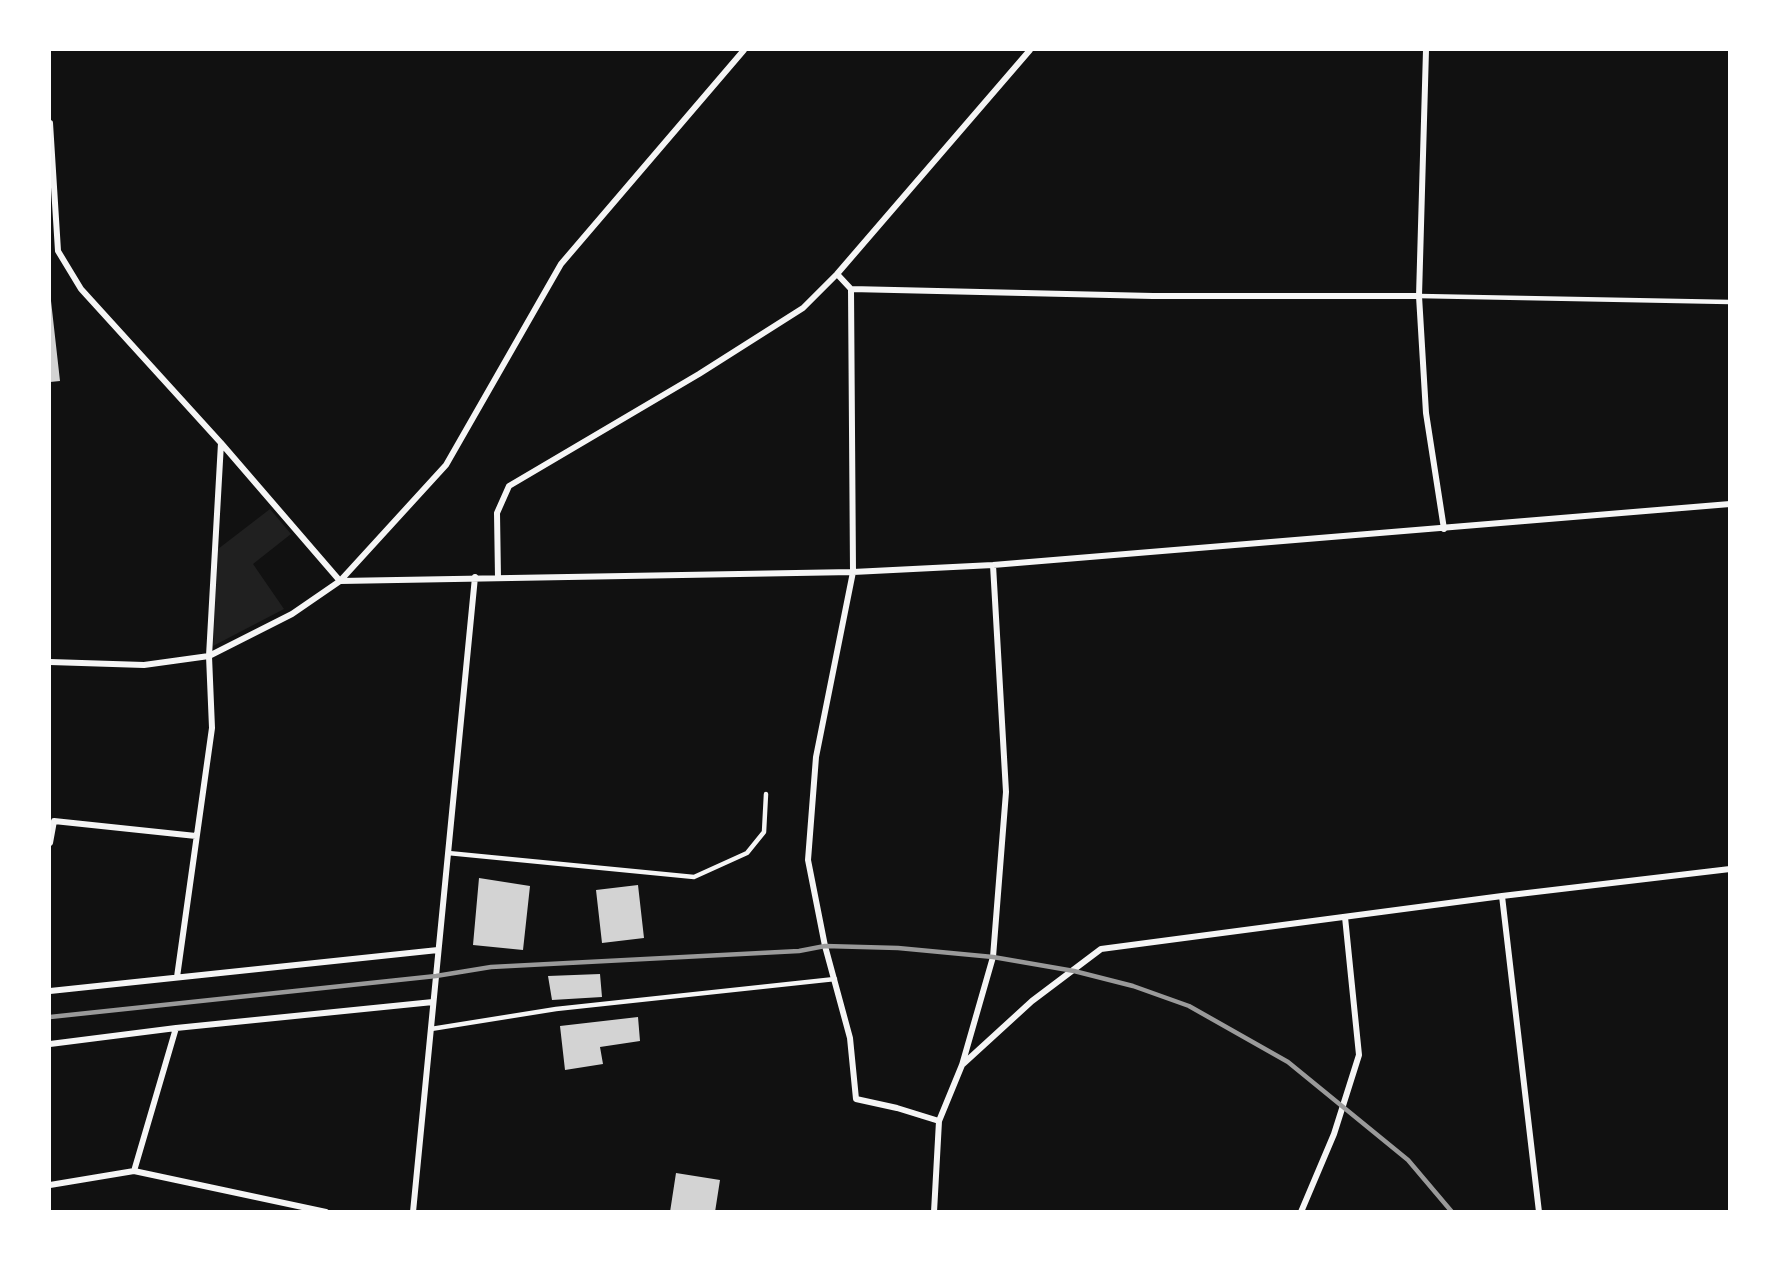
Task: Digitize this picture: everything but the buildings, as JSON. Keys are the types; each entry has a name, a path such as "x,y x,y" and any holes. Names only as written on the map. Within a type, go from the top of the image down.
{"street":[{"path":"50,662 144,665 209,656 292,614 340,581 446,465 561,264 744,50"},
{"path":"498,578 496,513 509,486 699,374 803,308 837,274 1030,50"},
{"path":"1426,50 1419,296 1426,412 1444,529"},
{"path":"50,123 58,251 81,289 221,443 340,581"},
{"path":"837,274 851,289 853,572 816,757 808,860 825,946 850,1038 856,1099 897,1108 939,1121"},
{"path":"851,289 1154,296 1419,296"},
{"path":"177,977 212,728 209,656 221,443"},
{"path":"340,581 853,572 993,566 1730,504"},
{"path":"934,1212 939,1121 962,1065 993,957 1006,792 993,566"},
{"path":"413,1212 475,577"},
{"path":"50,843 54,822 196,836"},
{"path":"962,1065 1032,1001 1101,949 1502,896 1730,869"},
{"path":"1502,896 1539,1212"},
{"path":"1301,1212 1334,1134 1359,1055 1345,917"},
{"path":"50,991 438,950"},
{"path":"50,1044 176,1028 433,1002"},
{"path":"134,1171 176,1028"},
{"path":"50,1185 134,1171 326,1212"}],"lane":[{"path":"1419,296 1730,302"},
{"path":"448,853 694,877 747,853 764,832 766,794"},
{"path":"431,1029 556,1009 835,979"}],"shaded area":[{"path":"270,509 291,534 253,564 284,609 213,646 218,549"}],"railway":[{"path":"50,1017 436,976 491,967 799,951 825,946 898,948 993,957 1074,971 1133,986 1189,1006 1288,1062 1408,1160 1452,1212"}]}
